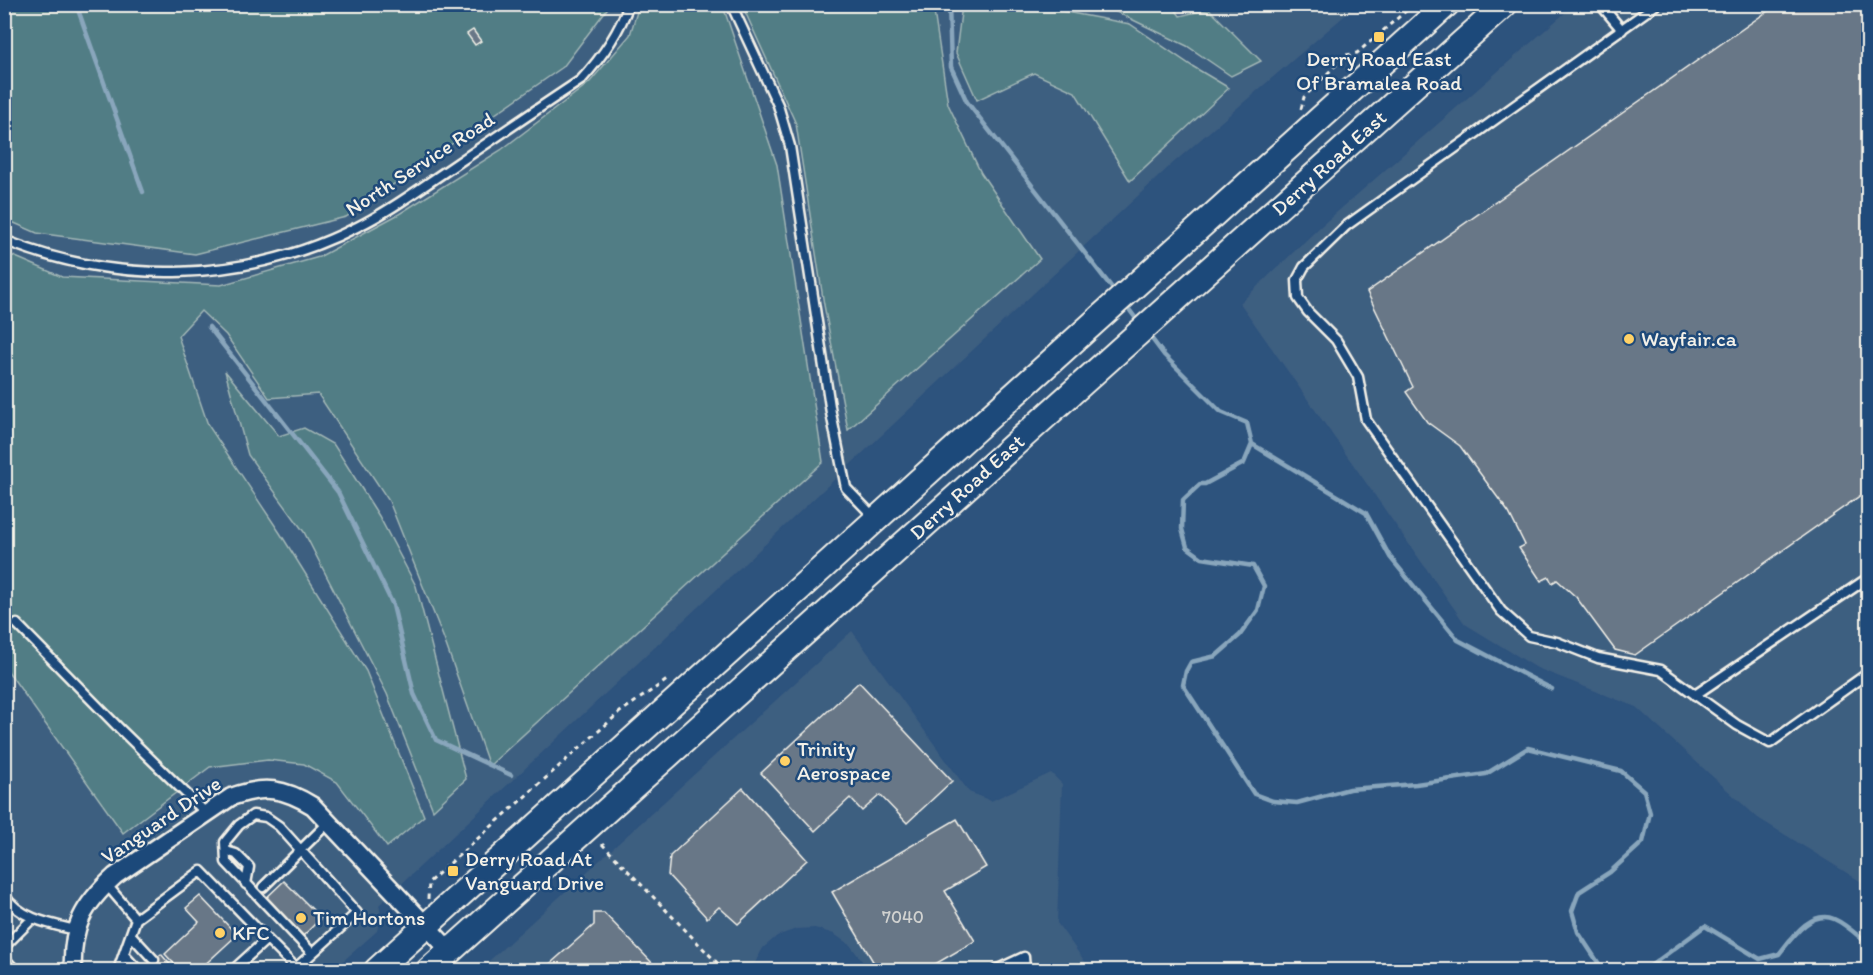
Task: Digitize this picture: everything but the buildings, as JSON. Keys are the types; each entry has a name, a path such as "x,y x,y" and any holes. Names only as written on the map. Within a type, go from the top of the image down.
{"main road":[{"name":"Derry Road East","path":"377,970 1447,4"},
{"name":"Derry Road East","path":"429,970 1505,4"}],"street":[{"name":"Vanguard Drive","path":"73,970 76,930 86,907 98,891 115,876 231,797 250,790 270,789 295,795 313,806 450,951"}],"lane":[{"name":"North Service Road","path":"4,240 69,261 128,270 176,272 221,270 310,248 357,228 395,206 581,80 595,65 617,33 629,4"},
{"path":"731,4 778,105 790,146 831,413 846,488 877,520"},
{"path":"1600,4 1622,30"},
{"path":"1657,4 1346,226 1304,267 1297,280 1298,298 1308,312 1336,340 1358,377 1366,420 1501,611 1529,636 1557,642 1598,658 1661,670 1737,725 1770,743 1869,673"},
{"path":"1695,695 1869,578"},
{"path":"17,624 207,814"},
{"path":"118,970 136,919 201,872 294,969 312,953 357,912 279,826 266,817 253,815 239,825 225,842 226,862 312,953"},
{"path":"262,887 329,822"},
{"path":"106,884 136,919"},
{"path":"4,895 10,904 33,918 44,923 76,930"},
{"path":"4,947 33,918"},
{"path":"131,935 154,960"},
{"path":"240,969 267,939"},
{"path":"124,955 138,970"},
{"path":"996,970 1024,957 1025,970"},
{"path":"4,958 15,970"}],"path":[{"path":"602,844 724,970"}],"shaded area":[{"path":"5,5 1357,5 1172,164 379,905 381,914 377,931 333,970 5,970"},
{"path":"1574,5 1868,5 1868,886 1758,818 1636,707 1537,668 1465,624 1240,303 1320,227"},
{"path":"852,631 969,792 991,801 1051,773 1062,784 1057,923 1091,970 864,970 862,961 850,945 834,934 815,928 796,929 777,936 763,948 751,970 479,970"}],"green space":[{"path":"4,5 610,5 563,67 346,217 195,254 37,233 5,219"},
{"path":"639,5 721,5 725,12 777,165 823,462 489,766 444,639 389,501 318,394 269,398 226,335 201,311 178,336 208,425 280,533 366,671 424,816 387,847 337,782 304,764 268,760 210,767 123,833 5,667 4,252 62,277 221,285 319,257 399,214 501,150 589,83 630,35"},
{"path":"742,5 933,5 948,104 981,173 1040,259 848,430 824,305 796,124"},
{"path":"962,5 1029,5 1130,24 1229,88 1130,181 1075,92 1034,73 977,100 956,53"},
{"path":"1102,5 1172,5 1180,16 1209,9 1261,61 1231,76 1187,46"},
{"path":"225,371 279,436 304,428 334,445 379,516 416,586 466,779 433,810 387,694 304,532 248,455"}],"waterway":[{"path":"76,4 143,192"},
{"path":"949,4 951,67 967,102 1116,293"},
{"path":"1125,304 1140,324"},
{"path":"209,327 338,492 393,605 414,694 436,740 511,775"},
{"path":"1149,335 1164,355 1221,412 1247,423 1252,444 1244,463 1205,484 1200,484 1183,500 1182,529 1187,547 1202,558 1253,566 1264,586 1258,610 1240,635 1216,656 1191,662 1183,685 1254,794 1273,801 1297,803 1349,789 1416,784 1486,774 1528,748 1621,771 1644,791 1650,813 1643,842 1610,872 1579,892 1572,911 1578,932 1601,967 1606,970"},
{"path":"1252,444 1366,513 1390,557 1458,640 1552,689"},
{"path":"1645,970 1705,926 1760,959 1779,954 1802,927 1817,918 1826,917 1838,921 1868,944"}],"place":[{"name":"Derry Road East Of Bramalea Road","path":"1379,37"},
{"name":"Wayfair.ca","path":"1629,339"},
{"name":"Trinity Aerospace","path":"785,761"},
{"name":"Derry Road At Vanguard Drive","path":"453,871"},
{"name":"Tim Hortons","path":"301,918"},
{"name":"KFC","path":"220,933"}]}
